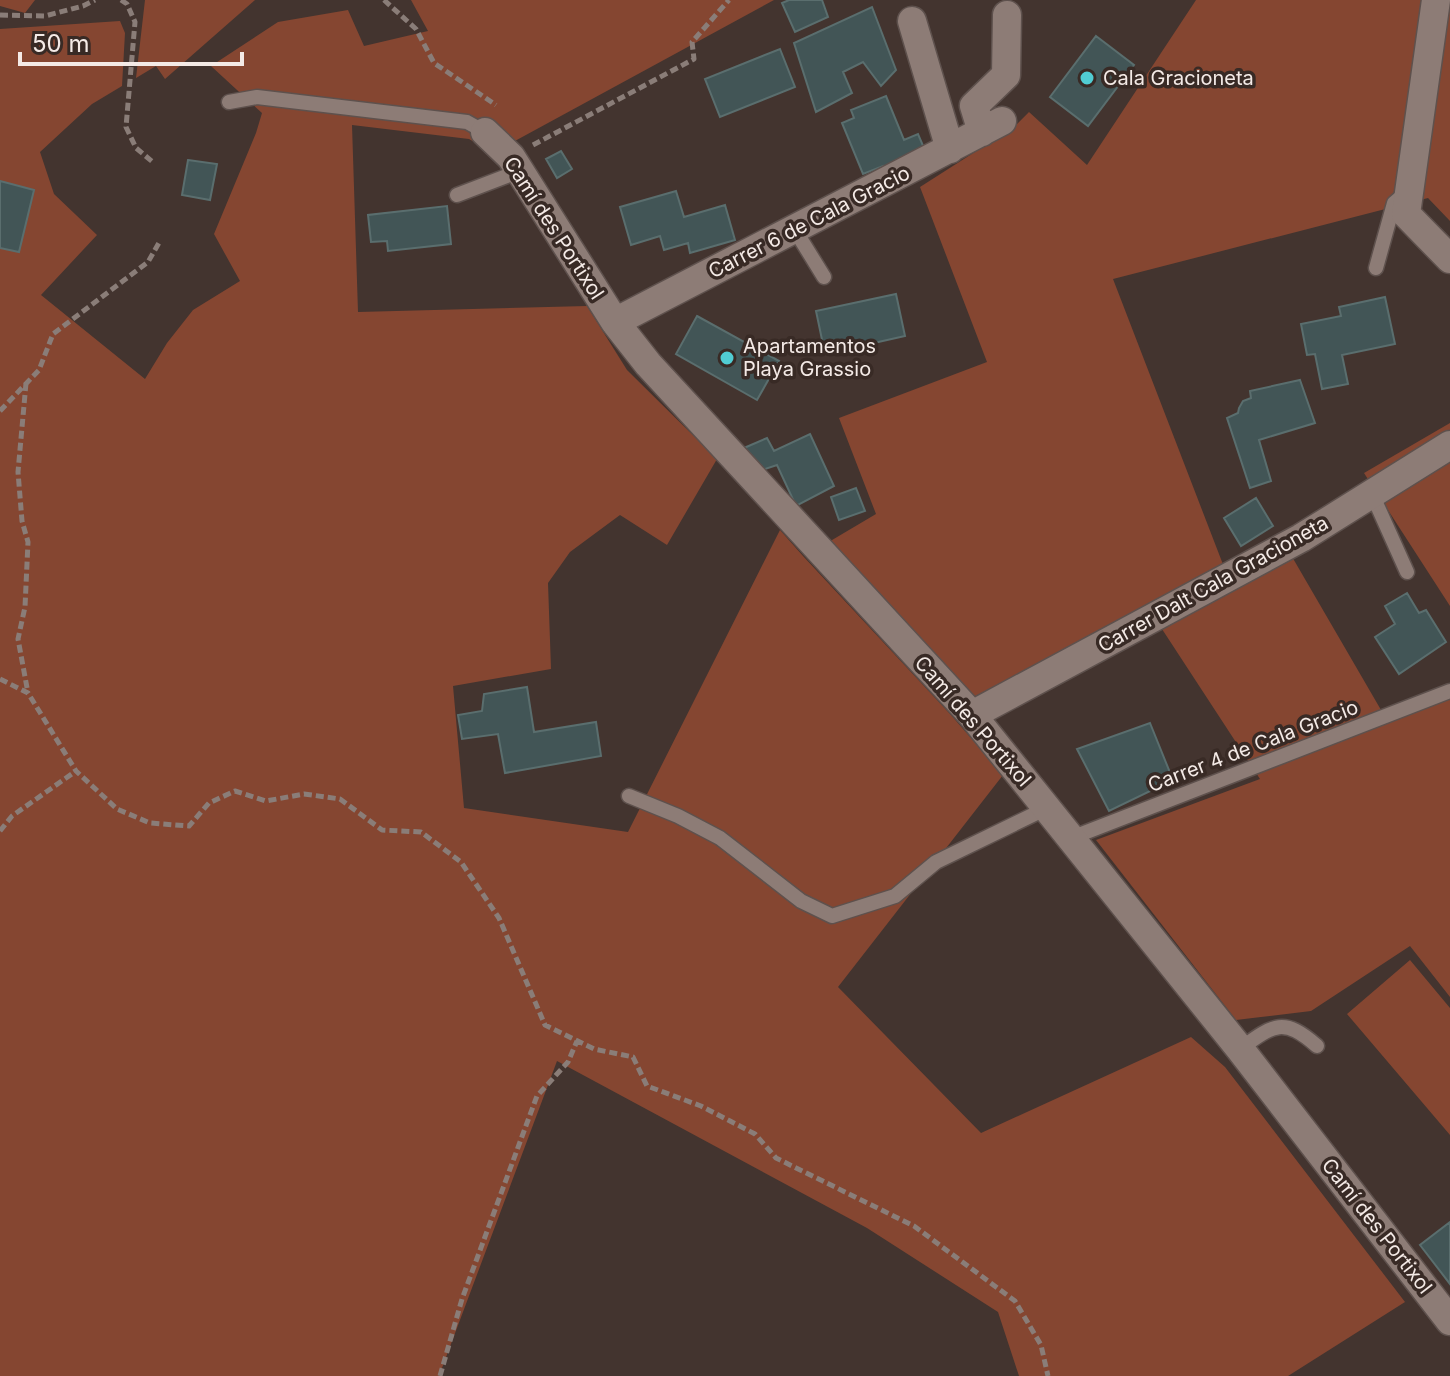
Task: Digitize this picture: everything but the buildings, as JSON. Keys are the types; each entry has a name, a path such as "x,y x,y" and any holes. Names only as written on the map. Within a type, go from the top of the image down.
{"street":[{"path":"1436,0 1406,214 1450,259"},
{"name":"Carrer 6 de Cala Gracio","path":"615,322 992,126 974,106 1006,75 1007,15"},
{"path":"912,21 950,149"},
{"name":"Camí des Portixol","path":"485,132 515,164 615,322 648,364 972,715 1240,1049 1450,1321"},
{"name":"Carrer Dalt Cala Gracioneta","path":"972,715 1301,538 1450,445"}],"lane":[{"path":"229,102 257,97 467,122 485,132"},
{"path":"457,195 515,164"},
{"path":"1376,268 1394,203 1410,188"},
{"path":"795,230 824,277"},
{"path":"1372,494 1407,572"},
{"name":"Carrer 4 de Cala Gracio","path":"1071,838 1450,691"},
{"path":"629,796 720,838 801,901 832,916 895,896 936,862 1047,808"},
{"path":"1240,1049 1260,1034 1279,1026 1302,1033 1317,1046"}],"path":[{"path":"0,15 45,16 95,0"},
{"path":"121,0 127,4 135,22 126,127 136,148 154,163"},
{"path":"384,0 416,29 434,63 505,111"},
{"path":"515,164 694,59 692,42 729,0"},
{"path":"0,411 39,370 53,334 148,262 160,241"},
{"path":"26,383 18,472 22,521 28,542 25,607 18,639 28,693 76,771 117,809 150,823 189,826 209,803 235,791 266,801 304,794 340,799 382,830 421,832 461,862 499,918 545,1025 594,1049 633,1057 647,1086 701,1106 755,1134 776,1158 914,1226 1015,1301 1041,1345 1048,1376"},
{"path":"0,679 28,693"},
{"path":"0,831 12,816 76,771"},
{"path":"440,1376 462,1299 537,1096 568,1062 577,1041"}],"shaded area":[{"path":"0,0 35,0 25,13 0,6"},
{"path":"145,0 255,0 165,79 156,66 136,78"},
{"path":"411,0 774,0 493,153 469,139 352,125 358,312 587,306 627,370 717,459 667,545 620,515 570,552 548,583 551,669 453,686 464,808 628,832 780,530 1003,775 838,987 981,1133 1191,1037 1225,1067 1405,1302 1288,1376 1019,1376 998,1312 867,1228 557,1061 439,1376 0,1376 0,29 120,21 125,33 122,86 92,104 40,152 54,194 97,235 41,295 145,379 167,343 193,310 240,281 214,234 262,113 211,66 278,22 348,10 364,46 428,31"},
{"path":"1196,0 1450,0 1450,221 1428,198 1113,279 1224,567 970,699 827,543 876,514 839,418 987,362 920,187 1014,127 1029,112 1087,165"},
{"path":"1450,423 1450,606 1364,473"},
{"path":"1291,555 1388,722 1450,699 1450,997 1410,946 1311,1011 1236,1020 1096,840 1260,779 1160,626"},
{"path":"1410,960 1450,1008 1450,1135 1347,1014"}],"place":[{"name":"Cala Gracioneta","path":"1087,78"},
{"name":"Apartamentos Playa Grassio","path":"727,358"}]}
